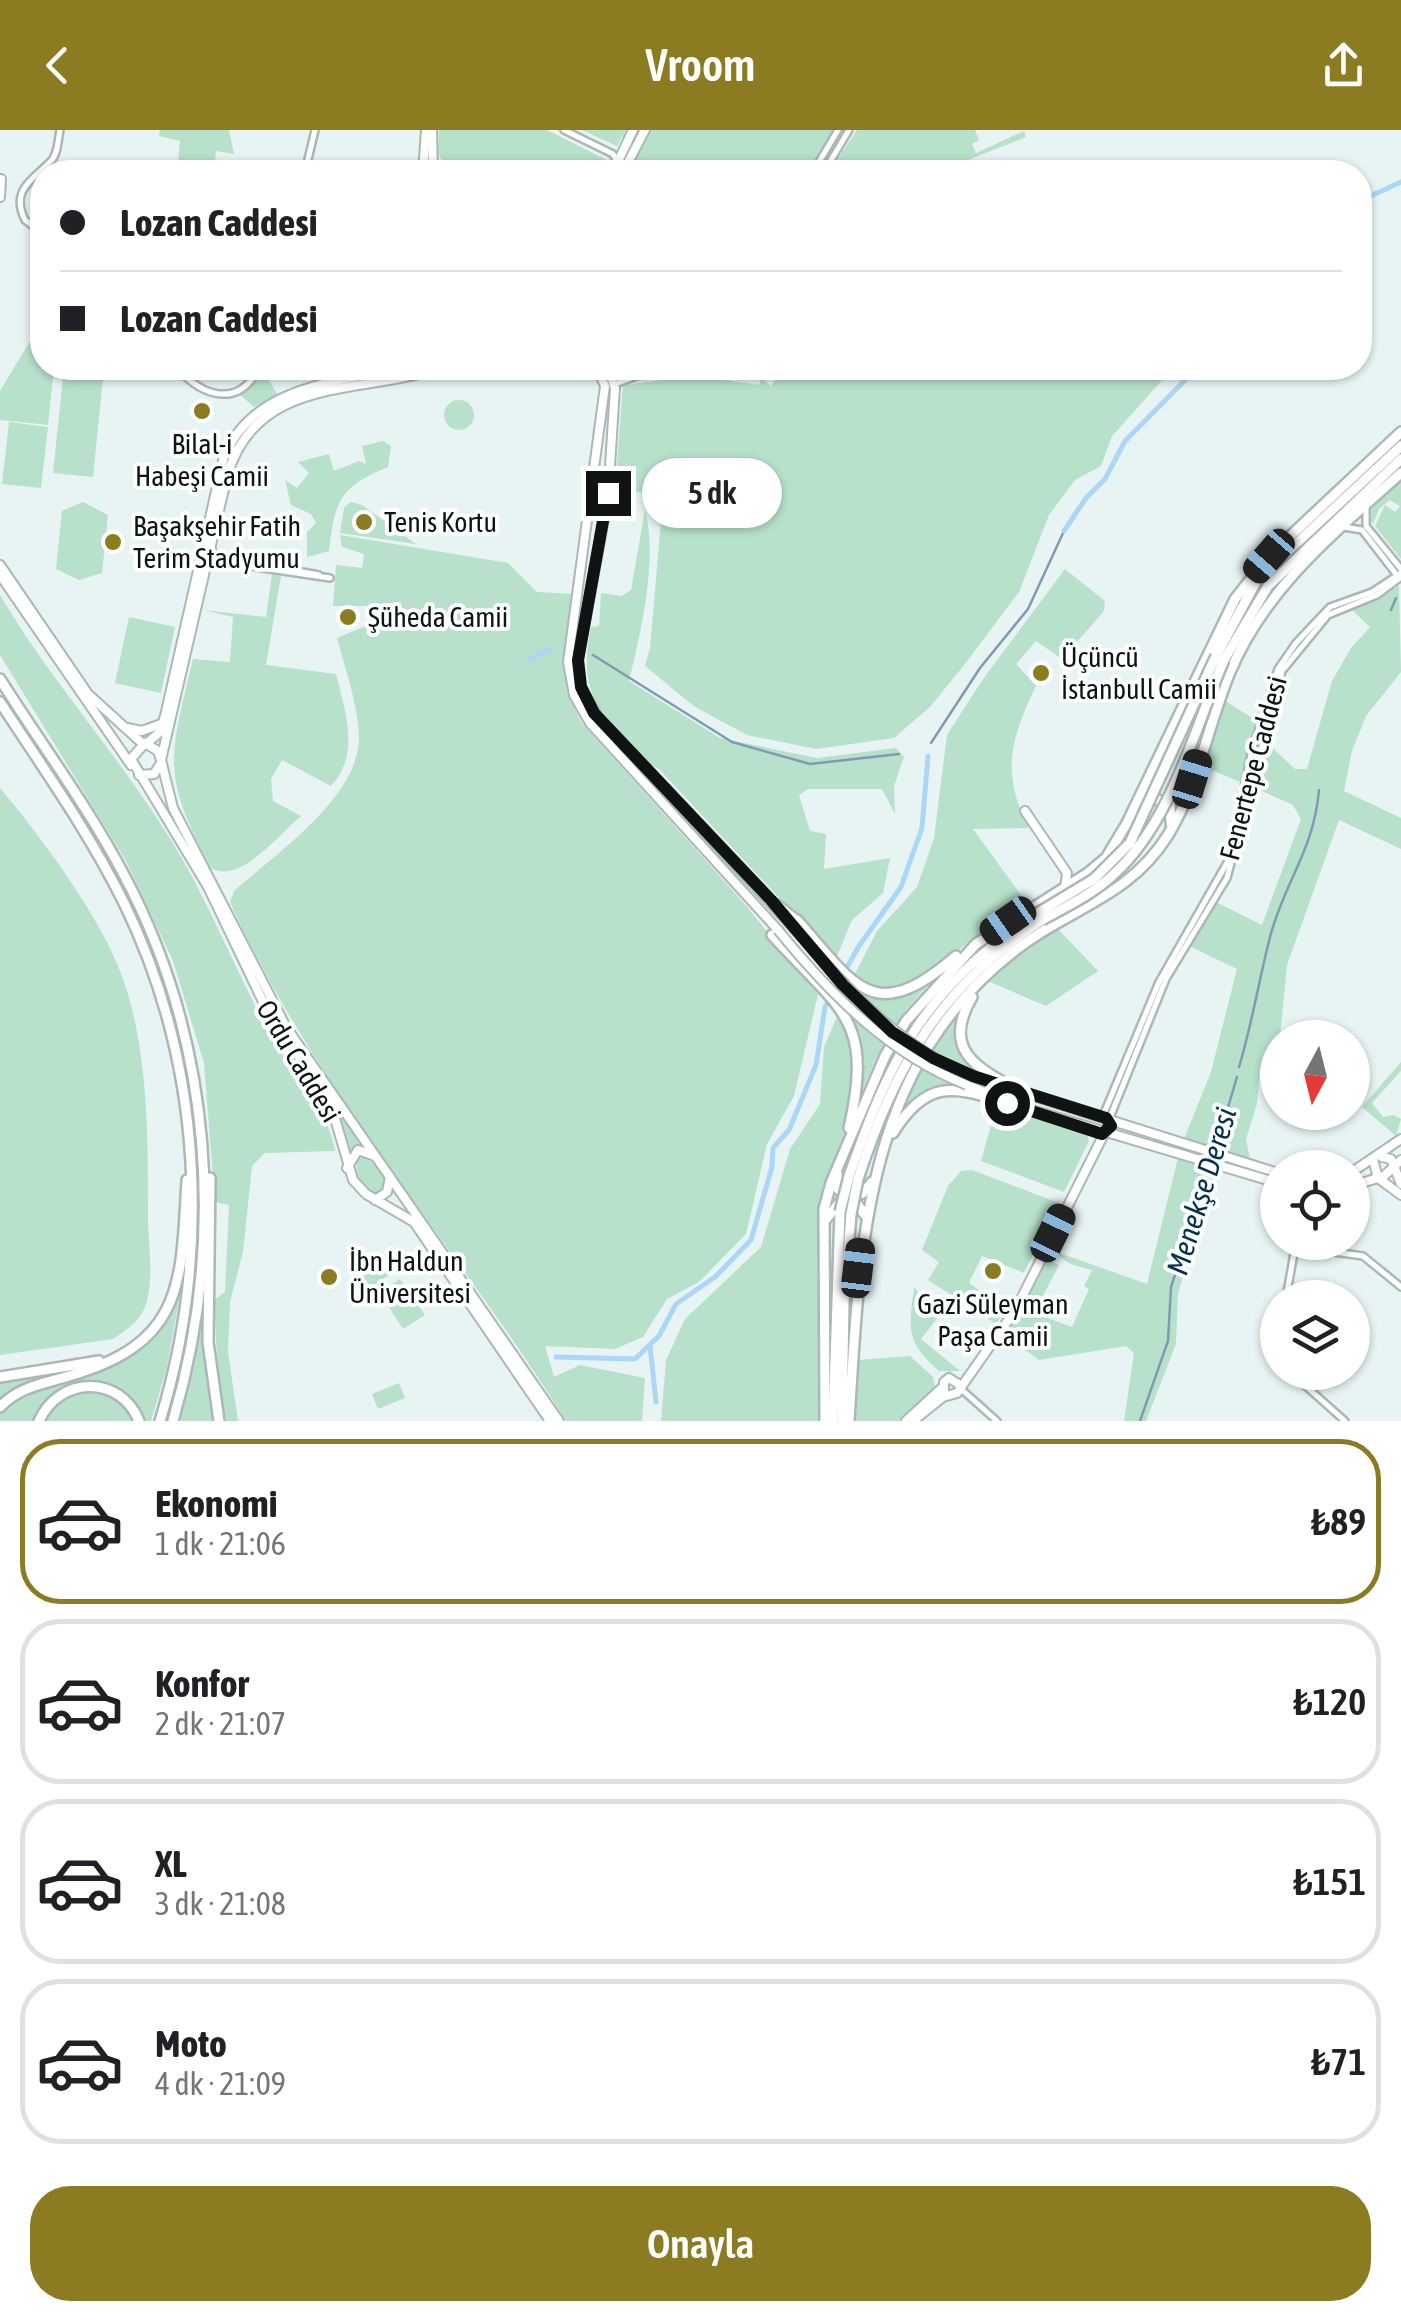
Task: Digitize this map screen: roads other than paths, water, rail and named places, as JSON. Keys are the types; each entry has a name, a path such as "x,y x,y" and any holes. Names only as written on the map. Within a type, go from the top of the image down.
{"highway":[{"path":"1127,824 1235,599 1269,556 1401,432"},
{"path":"1274,563 1401,446"},
{"path":"1220,658 1268,586 1401,459"},
{"path":"833,1421 846,1213 854,1178 926,1009 947,985 1094,879 1130,843 1220,658 1234,618 1274,563 1368,462"},
{"path":"846,1421 865,1220 886,1144 919,1057 946,1018 976,986 1028,940 1119,890 1167,836 1192,779 1230,670 1261,609 1401,472"},
{"path":"0,680 94,823 144,917 184,1033 210,1163 208,1342 220,1421"},
{"path":"0,702 98,853 143,946 173,1044 191,1157 188,1290 176,1364 160,1421"},
{"path":"1151,768 1157,787 1166,792 1180,791 1192,779"},
{"path":"794,922 842,973 867,990 904,992 1106,858 1142,801 1160,798 1172,810 1167,836"},
{"path":"775,932 849,1023 860,1063 846,1146"},
{"path":"824,1421 824,1226 828,1191 899,1031 976,944"},
{"path":"976,986 962,1015 965,1050 976,1068 1016,1089"},
{"path":"886,1144 910,1106 933,1092 968,1090 1026,1108"},
{"path":"173,1421 191,1351 202,1273 205,1206 201,1127"},
{"path":"0,1377 100,1360 132,1346 159,1322 174,1297 183,1264 191,1157"},
{"path":"837,1166 837,1185 848,1196 863,1193 876,1175"},
{"path":"824,1226 831,1207 840,1201 857,1204 865,1220"},
{"path":"846,1213 846,1421"},
{"path":"0,1407 22,1390 118,1356 159,1322"},
{"path":"39,1421 56,1398 84,1386 117,1393 139,1421"}],"main road":[{"path":"425,160 429,130"},
{"path":"429,130 432,160"},
{"path":"619,160 633,130"},
{"path":"630,160 646,130"},
{"path":"625,146 635,138 636,149"},
{"path":"0,197 1,179"},
{"path":"168,720 132,754 135,771 154,774 161,761 224,456 236,432 263,409 307,387 341,380"},
{"path":"172,803 168,720 236,451 262,420 314,394 383,380"},
{"path":"603,380 587,536 568,662 574,695 594,720 775,932 882,1037 967,1085 1026,1108 1102,1133 1139,1135 1260,1167"},
{"path":"613,380 608,497 578,660 581,687 594,720 794,922 883,1025 933,1058 973,1076 1260,1175"},
{"path":"592,495 601,502 608,497"},
{"name":"Ordu Caddesi","path":"0,565 88,694 161,761 172,803 274,1008 559,1421"},
{"name":"Ordu Caddesi","path":"0,576 135,771 208,887 267,1010 330,1105 347,1168 361,1190 414,1222 550,1421"},
{"path":"122,727 148,730 168,720"},
{"path":"1065,888 1067,873 1026,812 1074,874 1082,877"},
{"path":"910,1420 956,1388 1016,1308 1106,1119"},
{"path":"1370,1162 1401,1139"},
{"path":"347,1168 358,1150 378,1158"},
{"path":"1378,1158 1389,1157 1397,1177"},
{"path":"1378,1158 1373,1166 1382,1182 1401,1195"},
{"path":"1397,1177 1401,1160"},
{"path":"375,1200 390,1188 389,1173"},
{"path":"1370,1183 1397,1177"},
{"path":"910,1420 943,1387 945,1380 956,1388"},
{"path":"943,1387 956,1388"}],"street":[{"path":"50,160 60,130"},
{"path":"308,160 315,130"},
{"path":"564,130 613,154 614,160"},
{"path":"572,130 612,150 625,146"},
{"path":"821,160 838,130"},
{"path":"831,160 849,130"},
{"path":"30,177 20,199 25,220 30,224"},
{"path":"189,380 199,390 212,393 243,386 248,380"},
{"path":"615,384 626,380"},
{"path":"1366,504 1366,526 1400,576"},
{"path":"1340,528 1362,530 1400,576"},
{"path":"211,546 216,556 311,571 322,577"},
{"path":"206,568 215,561 330,578"},
{"name":"Fenertepe Caddesi","path":"1106,1119 1158,982 1224,885 1236,855 1258,749 1285,666 1328,615 1377,595 1400,576"},
{"path":"1368,1260 1401,1287"},
{"path":"956,1388 996,1421"},
{"path":"1310,1390 1344,1421"}],"waterway":[{"path":"1372,195 1401,182"},
{"path":"1064,531 1086,498 1105,479 1125,441 1185,380"},
{"path":"931,743 980,668 1028,609 1064,531"},
{"name":"Menekşe Deresi","path":"1391,610 1396,598"},
{"path":"529,660 552,648"},
{"path":"593,655 732,742 810,764 899,754"},
{"path":"556,1357 635,1359 659,1336 676,1304 715,1277 751,1240 772,1167 773,1148 789,1130 816,1065 825,1007 859,946 901,887 922,828 928,756"},
{"name":"Menekşe Deresi","path":"1239,1067 1270,937 1305,849 1319,790"},
{"name":"Menekşe Deresi","path":"1218,1141 1237,1077"},
{"name":"Menekşe Deresi","path":"1208,1173 1218,1141"},
{"name":"Menekşe Deresi","path":"1140,1421 1168,1341 1171,1287 1208,1173"},
{"path":"650,1346 656,1402"}],"place":[{"name":"Bilal-i Habeşi Camii","path":"202,411"},
{"name":"Tenis Kortu","path":"364,522"},
{"name":"Başakşehir Fatih Terim Stadyumu","path":"113,542"},
{"name":"Şüheda Camii","path":"348,617"},
{"name":"Üçüncü İstanbull Camii","path":"1041,673"},
{"name":"Gazi Süleyman Paşa Camii","path":"993,1271"},
{"name":"İbn Haldun Üniversitesi","path":"329,1277"}]}
